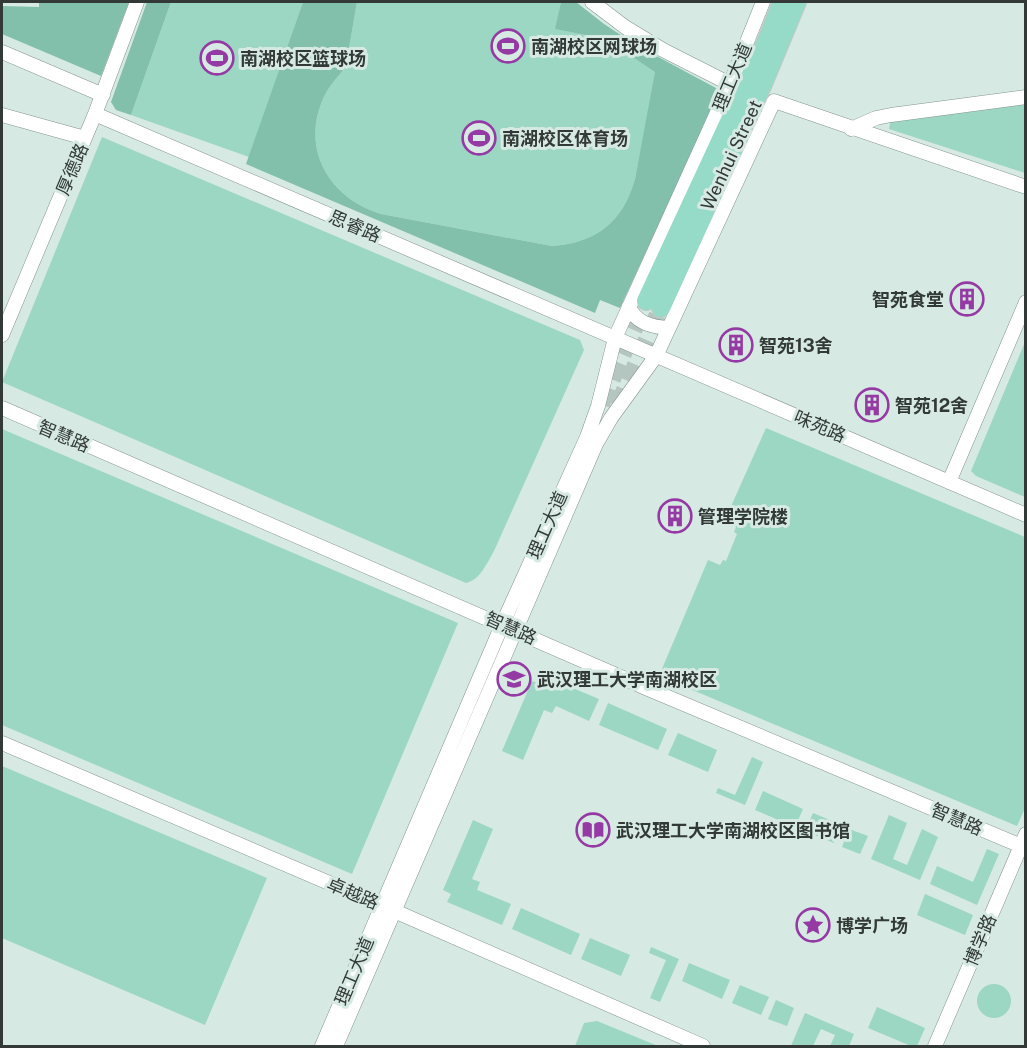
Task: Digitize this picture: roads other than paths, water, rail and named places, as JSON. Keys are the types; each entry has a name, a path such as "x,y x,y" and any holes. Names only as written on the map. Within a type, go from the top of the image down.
{"main road":[{"name":"Wenhui Street","path":"645,305 767,40 782,2"},
{"name":"Wenhui Street","path":"645,305 763,84 797,2"}],"street":[{"name":"厚德路","path":"2,334 103,95 137,2"},
{"path":"592,2 625,27 663,50 730,84"},
{"name":"理工大道","path":"336,1047 389,908 509,628 587,436 598,406 615,338 645,305 763,2"},
{"path":"2,52 103,95"},
{"path":"851,129 876,118 891,115 1026,97"},
{"name":"理工大道","path":"509,628 596,444 608,423 656,356 774,101 851,129"},
{"name":"思睿路","path":"95,114 615,338"},
{"path":"2,115 85,138"},
{"path":"851,129 1026,187"},
{"path":"949,482 1026,302"},
{"path":"645,305 631,312 651,326 669,328"},
{"name":"味苑路","path":"615,338 1026,515"},
{"name":"智慧路","path":"2,408 509,628 1024,843"},
{"name":"卓越路","path":"2,743 389,908 703,1047"},
{"name":"博学路","path":"935,1047 1024,843"},
{"name":"理工大道","path":"322,1047 389,908"}],"tunnel":[{"path":"601,404 646,301"},
{"path":"618,406 661,308"}],"place":[{"name":"南湖校区网球场","path":"508,46"},
{"name":"南湖校区篮球场","path":"217,58"},
{"name":"南湖校区体育场","path":"479,138"},
{"name":"智苑食堂","path":"967,299"},
{"name":"智苑13舍","path":"736,345"},
{"name":"智苑12舍","path":"872,405"},
{"name":"管理学院楼","path":"675,516"},
{"name":"武汉理工大学南湖校区","path":"514,679"},
{"name":"武汉理工大学南湖校区图书馆","path":"593,830"},
{"name":"博学广场","path":"813,925"}]}
